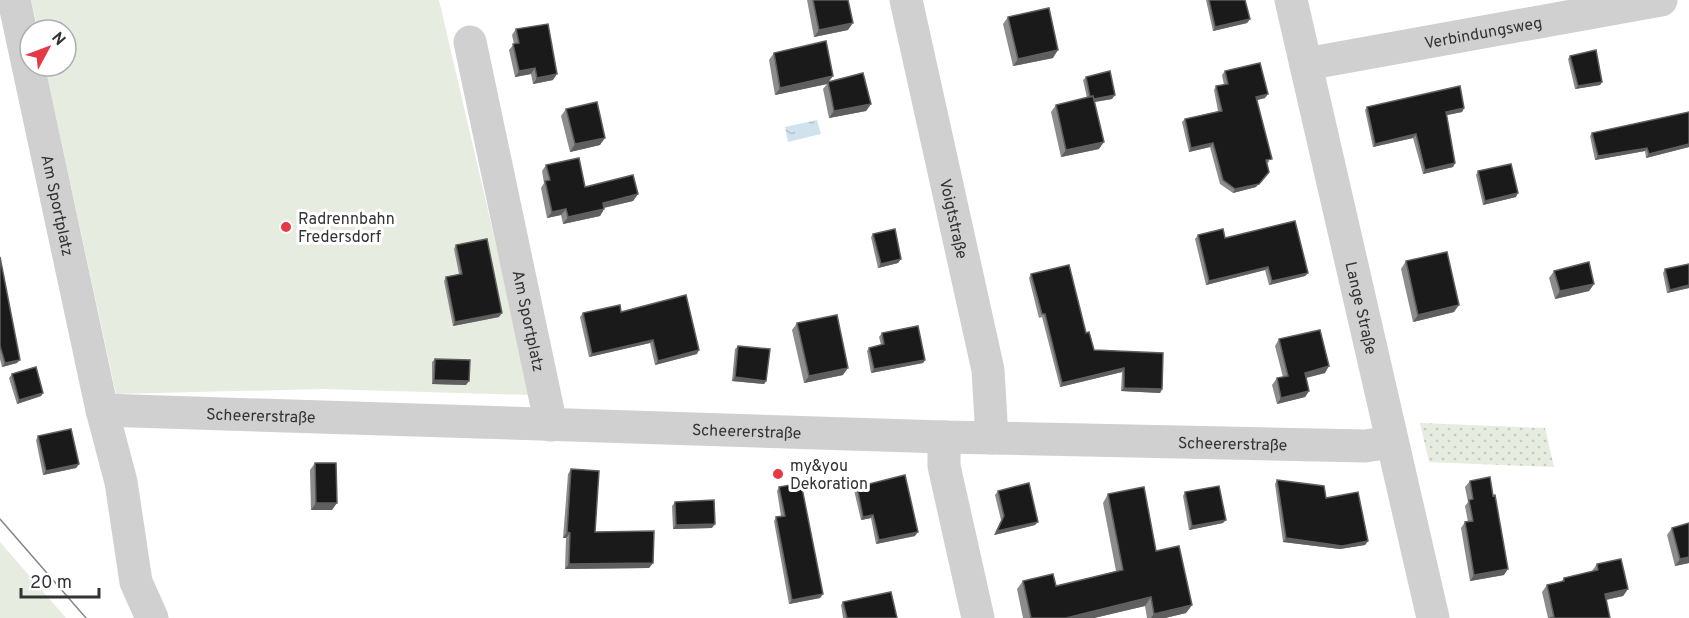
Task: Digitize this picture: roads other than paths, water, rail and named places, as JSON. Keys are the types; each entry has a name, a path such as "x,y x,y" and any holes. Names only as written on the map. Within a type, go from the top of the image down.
{"street":[{"name":"Am Sportplatz","path":"14,0 102,410 121,482 136,582 152,618"},
{"name":"Voigtstraße","path":"906,0 988,370 992,438"},
{"name":"Lange Straße","path":"1291,0 1433,618"},
{"name":"Verbindungsweg","path":"1306,64 1661,0"},
{"name":"Am Sportplatz","path":"470,42 551,425"},
{"name":"Scheererstraße","path":"102,410 944,437 1365,446 1392,442"},
{"path":"944,437 944,466 978,618"}],"water":[{"path":"817,120 821,134 788,142 785,127"}],"tram line":[{"path":"0,519 86,618"}],"place":[{"name":"Radrennbahn Fredersdorf","path":"286,227"},
{"name":"my&you Dekoration","path":"778,474"}]}
